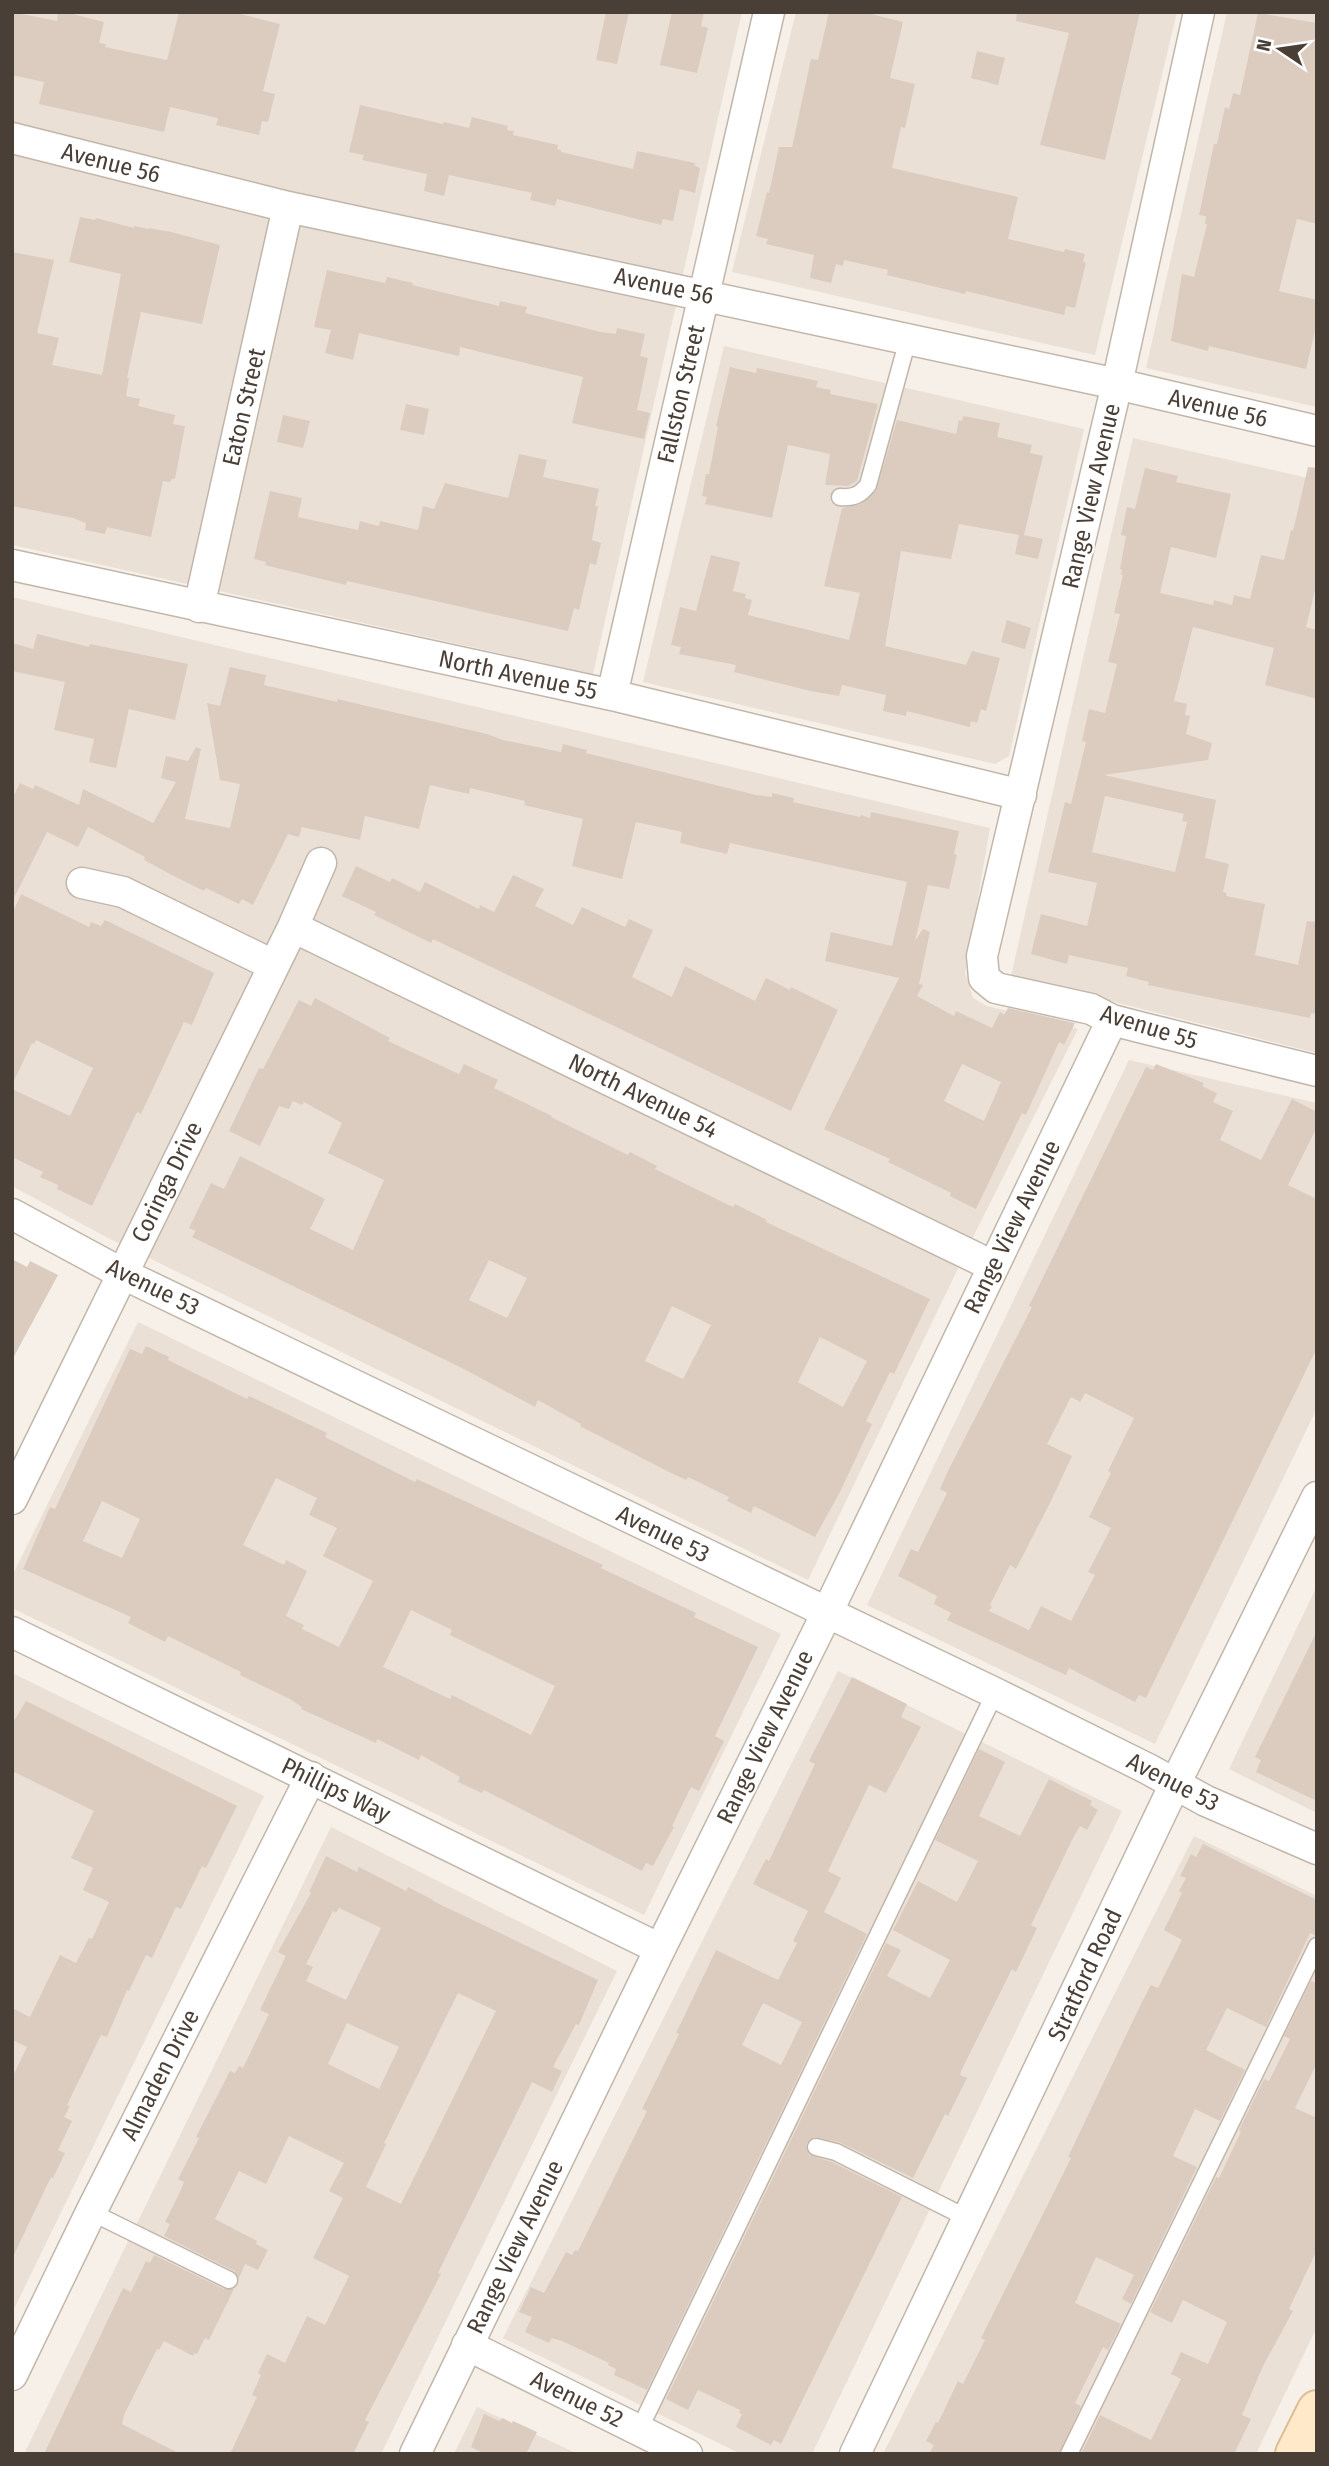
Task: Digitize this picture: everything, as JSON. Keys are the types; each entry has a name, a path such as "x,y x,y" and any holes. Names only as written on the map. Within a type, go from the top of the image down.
{"street":[{"name":"Fallston Street","path":"612,695 769,12"},
{"name":"Range View Avenue","path":"984,978 982,956 1117,384 1199,12"},
{"name":"Avenue 56","path":"12,138 288,207 1117,384 1317,431"},
{"name":"Eaton Street","path":"199,607 288,207"},
{"name":"North Avenue 55","path":"12,565 612,695 1021,795"},
{"name":"Coringa Drive","path":"12,1499 293,927 321,863"},
{"path":"82,883 123,892 273,965"},
{"name":"North Avenue 54","path":"293,927 993,1266"},
{"name":"Avenue 55","path":"984,978 996,988 1091,1009 1112,1020 1317,1071"},
{"name":"Range View Avenue","path":"415,2454 660,1948 827,1613 1112,1020"},
{"name":"Avenue 53","path":"12,1214 122,1274 995,1693 1206,1801 1317,1849"},
{"name":"Stratford Road","path":"855,2454 1175,1784 1317,1497"},
{"name":"Phillips Way","path":"12,1632 660,1948"},
{"name":"Almaden Drive","path":"12,2375 91,2212 311,1777"},
{"name":"Avenue 52","path":"467,2345 687,2454"},
{"path":"1295,2454 1317,2410"}],"lane":[{"path":"841,497 851,498 861,494 868,485 908,339"},
{"path":"639,2430 995,1693"},
{"path":"1069,2454 1317,1946"},
{"path":"816,2147 836,2152 968,2219"},
{"path":"91,2212 229,2280"}],"shaded area":[{"path":"12,12 742,12 593,674 12,545"},
{"path":"796,12 1177,12 1095,355 732,272"},
{"path":"1227,12 1317,12 1317,407 1146,368"},
{"path":"724,346 1084,429 1009,756 995,764 643,682"},
{"path":"1133,438 1317,480 1317,1053 1011,976"},
{"path":"12,597 990,828 965,973 973,998 987,1006 1078,1029 975,1233 808,1580 106,1237 12,1186"},
{"path":"1129,1060 1317,1103 1317,1408 1155,1744 867,1605"},
{"path":"138,1322 781,1634 644,1915 12,1608 12,1576"},
{"path":"1317,1586 1317,1813 1229,1769"},
{"path":"838,1671 1122,1811 812,2454 741,2454 503,2338"},
{"path":"12,1673 264,1796 12,2313"},
{"path":"331,1827 617,1971 381,2454 24,2454"},
{"path":"1194,1836 1317,1896 1317,2327 1256,2454 883,2454"},
{"path":"477,2407 578,2454 454,2454"}],"building":[{"path":"12,12 57,21 58,12 65,12 104,22 99,43 106,44 105,47 167,60 179,12 232,12 280,24 263,91 275,94 268,122 262,121 259,135 216,125 218,118 170,107 164,132 39,104 44,82 12,75"},
{"path":"606,12 629,12 617,64 596,60"},
{"path":"672,12 704,12 701,26 708,28 697,73 660,65"},
{"path":"829,12 863,12 903,22 890,78 915,84 905,128 901,127 892,168 1018,197 1008,239 1085,254 1083,262 1086,263 1075,308 1066,306 1064,315 887,275 888,270 844,260 843,266 836,264 831,283 810,278 814,255 766,244 768,239 756,236 779,147 792,147 811,59 818,60"},
{"path":"1017,12 1140,12 1105,160 1040,145 1069,33 1016,21"},
{"path":"1258,13 1317,23 1317,224 1297,219 1279,291 1317,300 1317,323 1306,369 1209,346 1208,351 1171,341 1182,274 1194,277 1207,224 1206,216 1199,215 1214,144 1217,144 1225,107 1229,109 1233,93 1240,95"},
{"path":"977,51 1005,58 998,85 971,78"},
{"path":"360,105 469,128 472,117 508,126 507,130 514,131 513,135 558,145 557,149 561,152 633,169 637,151 695,163 694,165 700,168 695,193 680,189 673,221 663,219 661,225 557,199 555,206 530,200 532,193 449,175 444,196 424,191 427,174 362,160 364,155 349,152"},
{"path":"80,217 171,232 220,245 202,324 141,312 127,378 126,396 140,399 138,406 175,415 173,424 185,426 175,479 170,482 163,481 151,537 107,527 105,534 85,530 86,523 73,518 12,506 12,252 54,260 37,333 59,338 52,365 102,375 121,274 69,262"},
{"path":"327,270 385,283 387,277 499,306 500,301 527,307 525,313 601,332 616,334 617,328 645,334 640,356 648,358 637,410 650,413 644,439 572,423 583,377 460,347 459,356 359,333 353,360 325,353 331,330 314,327"},
{"path":"730,367 756,373 757,368 818,381 816,387 831,390 830,394 878,404 857,481 848,486 825,485 830,454 788,445 772,518 705,504 707,497 702,496 706,474 709,474 718,427 716,426"},
{"path":"406,404 429,409 424,435 400,430"},
{"path":"283,415 310,421 303,448 277,442"},
{"path":"963,416 1000,423 997,437 1032,445 1030,453 1043,456 1024,535 1043,539 1038,559 1015,554 1019,535 959,524 951,559 901,551 885,646 966,665 972,651 1000,658 986,711 981,709 977,723 971,721 970,727 907,711 906,716 883,711 886,695 842,685 839,696 811,691 734,672 736,665 679,654 681,647 671,645 680,607 696,611 711,555 740,562 733,591 746,594 745,598 752,600 748,615 849,640 860,593 824,586 842,508 861,504 876,491 897,420 956,434 959,420 962,421"},
{"path":"519,454 547,460 543,477 599,489 592,540 601,543 596,565 590,563 579,610 574,608 568,631 347,581 346,585 265,565 266,562 254,559 270,491 302,498 298,517 358,530 360,521 379,526 380,521 418,530 423,506 434,509 445,483 508,498"},
{"path":"1308,467 1317,468 1317,582 1306,627 1317,630 1317,699 1265,685 1274,648 1193,627 1174,701 1187,704 1185,715 1190,716 1186,734 1212,743 1208,760 1104,775 1216,800 1205,858 1229,864 1223,892 1227,893 1226,896 1265,904 1255,955 1298,965 1307,921 1317,922 1317,1014 1311,1013 1310,1018 1148,985 1149,982 1126,976 1128,968 1069,955 1067,964 1031,954 1041,914 1087,926 1097,883 1048,872 1065,802 1071,804 1086,742 1082,741 1089,709 1105,713 1117,664 1108,662 1120,614 1114,613 1123,575 1120,569 1126,536 1121,535 1127,507 1135,509 1145,468 1178,476 1176,482 1231,494 1216,558 1171,547 1160,593 1213,605 1214,600 1232,605 1234,595 1250,599 1261,555 1284,560 1291,530 1293,531","holes":["1105,796 1184,814 1182,821 1187,822 1175,872 1092,852"]},
{"path":"1007,620 1031,628 1025,649 1001,642"},
{"path":"37,634 89,647 90,644 188,664 175,720 129,709 116,768 89,762 94,739 54,730 65,682 12,671 12,643 33,649"},
{"path":"230,667 266,675 264,685 337,702 337,699 503,740 561,752 563,744 587,750 586,753 756,795 772,797 772,793 794,798 793,802 860,817 870,818 871,812 959,831 954,854 957,855 949,889 928,885 915,941 923,929 930,932 919,984 923,985 917,996 954,1016 956,1011 992,1028 1000,1012 1004,1015 1008,1008 1075,1023 1064,1045 1059,1042 1026,1115 1022,1113 976,1209 950,1196 951,1193 888,1162 890,1159 824,1129 899,978 825,961 831,932 892,946 907,882 730,843 727,854 680,843 682,832 636,822 622,879 572,866 583,819 524,805 525,801 470,788 469,794 430,785 419,829 365,816 360,840 302,827 299,837 288,834 253,905 242,899 239,904 206,888 204,891 88,827 78,847 47,832 12,902 12,799 20,783 33,789 35,785 79,805 83,789 153,823 176,782 161,778 166,756 188,761 196,747 201,749 185,819 230,828 240,784 220,780 207,703 220,706","holes":["962,1064 1001,1082 984,1121 944,1101"]},
{"path":"356,866 390,882 392,878 420,892 425,882 479,909 480,905 494,912 513,875 544,889 535,906 573,925 582,907 625,927 629,919 653,930 632,977 672,997 685,966 755,1001 766,978 838,1010 791,1111 433,939 431,943 374,915 376,912 342,896"},
{"path":"21,894 89,927 91,922 101,926 105,920 214,973 192,1025 184,1022 141,1114 137,1112 92,1206 57,1189 58,1185 40,1177 43,1172 12,1157 12,1089 70,1116 93,1068 36,1040 32,1043 12,1085 12,914"},
{"path":"315,998 390,1038 388,1041 459,1074 464,1064 498,1080 494,1088 551,1117 628,1155 630,1152 657,1166 655,1169 733,1207 735,1204 767,1220 766,1222 930,1299 894,1374 890,1372 866,1421 872,1424 815,1537 754,1506 751,1513 727,1501 729,1497 688,1477 686,1480 667,1471 580,1426 581,1424 538,1400 535,1407 462,1368 192,1237 196,1231 189,1228 211,1183 224,1189 240,1156 325,1199 310,1229 353,1250 384,1180 328,1153 342,1123 304,1102 302,1105 293,1101 289,1109 279,1106 260,1146 229,1131 259,1068 263,1069 299,1000 311,1006","holes":["489,1260 527,1278 507,1318 469,1300","672,1306 711,1325 683,1379 645,1361","820,1337 867,1361 843,1407 798,1382"]},
{"path":"1156,1064 1204,1083 1202,1086 1217,1093 1213,1102 1233,1111 1220,1140 1261,1160 1292,1099 1317,1112 1317,1127 1288,1185 1317,1199 1317,1348 1146,1698 1139,1695 1135,1702 1069,1668 1066,1675 947,1620 951,1613 934,1604 937,1596 898,1576 911,1549 918,1552 947,1493 940,1489 949,1469 1032,1307 1029,1306 1146,1067 1153,1070","holes":["1085,1393 1134,1418 1089,1517 1111,1528 1088,1572 1095,1575 1071,1621 1041,1606 1029,1630 989,1611 1010,1565 1016,1569 1072,1456 1047,1444 1071,1397 1080,1402"]},
{"path":"12,1259 27,1267 30,1261 58,1275 12,1360"},
{"path":"146,1346 169,1357 168,1360 247,1399 249,1396 327,1433 325,1437 415,1482 417,1479 603,1565 601,1568 696,1613 694,1617 758,1647 715,1736 724,1741 699,1791 691,1787 653,1866 646,1863 642,1871 484,1790 482,1793 458,1782 460,1777 421,1755 419,1760 377,1739 376,1743 301,1709 302,1707 290,1699 240,1675 241,1672 168,1636 165,1642 128,1623 131,1617 23,1569 50,1507 55,1509 130,1349 142,1354","holes":["276,1478 317,1498 309,1515 337,1528 323,1556 373,1581 339,1647 302,1629 304,1625 286,1616 307,1571 286,1560 284,1565 243,1545","102,1501 140,1519 122,1558 83,1541","411,1610 452,1630 450,1635 555,1686 531,1735 452,1695 450,1699 383,1667"]},
{"path":"1317,1631 1317,1801 1256,1772 1261,1760 1255,1757"},
{"path":"852,1677 907,1704 901,1717 921,1727 886,1793 869,1785 828,1871 841,1878 824,1912 867,1934 647,2390 614,2375 616,2369 608,2365 609,2363 562,2341 552,2338 549,2343 525,2332 532,2317 519,2312 531,2287 544,2293 566,2252 572,2255 575,2250 578,2251 647,2111 642,2109 716,1950 778,1980 797,1943 793,1941 808,1911 753,1884 766,1859 769,1861 815,1764 809,1761","holes":["763,2003 802,2022 781,2065 742,2045"]},
{"path":"26,1701 237,1806 206,1868 202,1866 181,1909 176,1907 152,1958 146,1955 129,1991 127,1990 107,2037 101,2035 67,2105 70,2106 64,2117 72,2121 58,2150 65,2153 12,2259 12,2078 27,2047 12,2040 12,2008 30,2017 60,1955 76,1963 89,1938 92,1939 109,1902 83,1890 93,1868 71,1858 94,1811 12,1771 12,1724"},
{"path":"979,1749 1005,1762 979,1816 1020,1836 1049,1779 1092,1801 1090,1805 1098,1810 1087,1830 1080,1826 1073,1838 1031,1925 1037,1928 1016,1972 1012,1969 962,2069 960,2075 967,2078 948,2116 945,2114 913,2178 839,2142 814,2137 806,2144 809,2155 832,2162 902,2197 781,2444 774,2440 771,2445 736,2427 742,2414 739,2413 740,2410 698,2390 688,2410 666,2399 886,1943 901,1950 887,1976 930,1998 950,1960 893,1930 918,1881 957,1902 978,1861 935,1840"},
{"path":"1203,1844 1317,1900 1317,1936 1310,1933 1266,2027 1227,2008 1206,2050 1245,2070 1220,2121 1195,2109 1173,2156 1197,2167 1131,2304 1122,2299 1134,2275 1096,2257 1075,2303 1121,2324 1108,2350 1103,2347 1075,2403 1081,2406 1059,2454 929,2454 934,2445 926,2441 936,2422 938,2423 958,2381 963,2384 985,2340 981,2338 1071,2158 1068,2157 1141,2004 1151,1985 1158,1988 1182,1940 1164,1930 1182,1893 1179,1891 1186,1878 1180,1876 1191,1854 1196,1857"},
{"path":"326,1856 357,1872 359,1867 406,1891 408,1887 598,1980 579,2025 576,2024 553,2067 562,2071 552,2092 532,2082 438,2273 441,2274 365,2420 369,2422 353,2454 230,2454 257,2397 252,2395 267,2354 285,2363 307,2316 325,2325 349,2276 313,2258 343,2198 329,2191 344,2163 289,2136 266,2184 239,2171 215,2219 257,2241 256,2244 268,2250 258,2270 245,2264 239,2278 234,2271 164,2236 170,2224 165,2222 184,2182 178,2179 199,2138 196,2137 230,2071 235,2073 239,2066 243,2068 269,2014 260,2010 286,1956 278,1952 311,1893 309,1892","holes":["339,1908 381,1928 346,2000 306,1981 313,1967 306,1964 333,1911 336,1913","458,1993 496,2011 401,2204 366,2187 386,2144 384,2143","347,2023 399,2047 379,2089 328,2064"]},
{"path":"1311,1981 1317,1983 1317,2063 1295,2108 1317,2118 1317,2250 1289,2309 1293,2311 1263,2366 1242,2415 1251,2419 1234,2454 1081,2454 1100,2415 1151,2440 1181,2379 1171,2374 1181,2352 1208,2364 1227,2322 1183,2300 1172,2323 1150,2312 1216,2177 1219,2178 1264,2079 1269,2081 1290,2039 1284,2036"},
{"path":"154,2255 224,2289 234,2289 209,2340 205,2338 197,2354 194,2353 193,2356 164,2341 159,2350 157,2349 124,2415 122,2424 180,2454 44,2454 123,2288 131,2292 146,2261 150,2263"},
{"path":"484,2414 499,2421 503,2418 512,2423 513,2421 537,2432 526,2454 485,2454 471,2447"}]}
